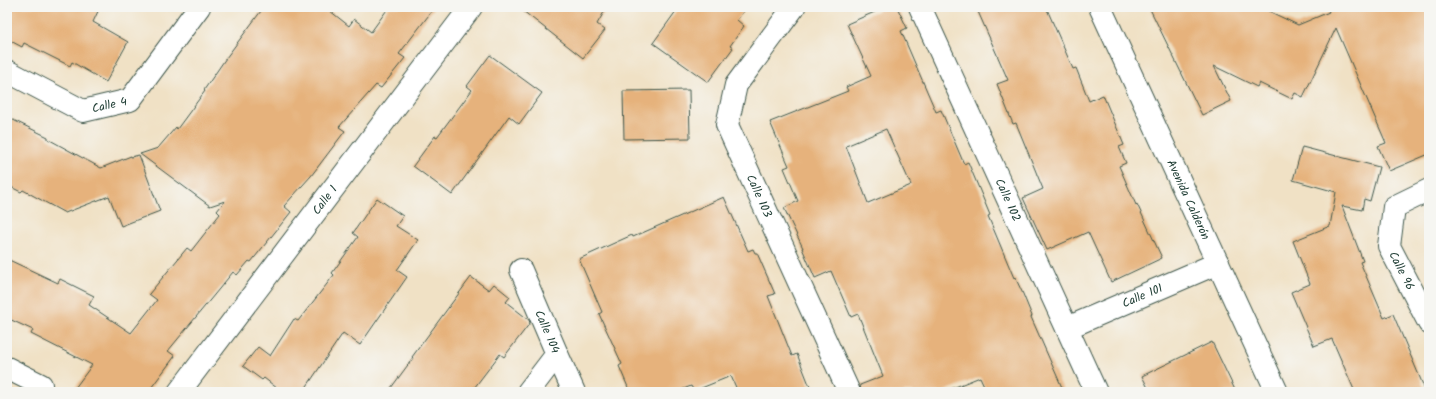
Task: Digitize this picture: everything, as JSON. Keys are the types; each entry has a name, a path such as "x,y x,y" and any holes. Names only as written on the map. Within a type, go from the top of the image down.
{"street":[{"name":"Calle 4","path":"7,71 83,111 130,100 199,7"},
{"name":"Calle 1","path":"179,392 471,7"},
{"name":"Calle 103","path":"794,7 736,85 727,125 849,392"},
{"name":"Calle 102","path":"920,7 1096,392"},
{"name":"Avenida Calderón","path":"1100,7 1277,392"},
{"name":"Calle 96","path":"1429,190 1394,207 1389,246 1429,322"},
{"name":"Calle 101","path":"1067,328 1218,263"},
{"name":"Calle 104","path":"521,270 556,354 574,392"},
{"path":"528,392 556,354"},
{"path":"7,368 41,385"}],"building":[{"path":"7,7 100,7 93,22 128,42 106,82 72,62 70,66 24,43 22,47 7,39"},
{"path":"264,7 325,7 349,26 354,19 371,32 389,7 435,7 399,54 405,58 381,88 376,85 339,127 345,131 311,176 284,206 291,212 251,262 249,261 237,275 233,272 168,351 175,356 148,392 72,392 92,365 31,334 33,330 7,318 7,259 58,283 60,279 94,296 89,305 131,333 157,300 149,294 187,248 191,251 220,214 217,211 225,201 210,206 140,154 158,148 176,127 177,129 205,91 204,90 226,58"},
{"path":"518,7 607,7 597,24 605,30 583,58"},
{"path":"679,7 747,7 737,20 744,26 730,46 733,48 708,82 653,43"},
{"path":"886,7 897,7 907,28 901,31 936,112 941,110 964,164 968,162 990,215 988,216 1014,278 1015,277 1023,294 1032,316 1031,317 1064,392 987,392 980,377 943,392 861,392 860,385 883,376 858,314 851,317 831,271 815,278 784,208 798,201 784,168 789,166 770,122 848,91 846,87 871,76 847,24","holes":["886,129 911,185 868,203 846,146"]},
{"path":"976,7 1046,7 1073,69 1076,68 1089,101 1103,95 1124,145 1119,147 1126,163 1119,166 1162,258 1111,282 1088,232 1047,250 1023,198 1043,189 1016,123 1013,124 997,84 1008,80"},
{"path":"1149,7 1260,7 1298,25 1329,12 1327,7 1429,7 1429,154 1389,171 1378,146 1386,143 1336,28 1303,97 1295,93 1292,99 1259,83 1257,87 1214,66 1231,101 1202,115"},
{"path":"490,55 542,93 519,124 509,116 452,195 413,166 472,90 467,86"},
{"path":"689,90 690,138 624,139 623,91"},
{"path":"7,117 48,137 48,139 101,168 131,156 139,155 160,211 121,226 109,196 65,213 23,190 21,192 7,185"},
{"path":"1302,147 1379,167 1370,201 1364,199 1362,210 1342,206 1363,261 1360,262 1384,318 1393,314 1426,392 1355,392 1332,339 1314,346 1291,292 1310,284 1293,241 1330,226 1336,192 1293,180"},
{"path":"724,197 748,251 753,249 755,253 757,253 775,294 768,296 792,356 797,354 812,392 738,392 731,376 694,391 691,386 676,392 630,392 619,366 622,364 599,314 602,312 579,259 632,235 633,237"},
{"path":"377,198 403,216 396,226 418,240 397,270 407,277 360,345 343,333 303,392 282,392 264,378 262,380 243,366 258,347 270,356 294,319 298,321 334,275 332,273 358,237 353,233"},
{"path":"471,277 489,290 494,284 510,297 506,302 529,320 530,323 504,357 500,354 471,392 388,392 413,358 412,357"},
{"path":"1212,342 1236,392 1150,392 1142,376"}]}
